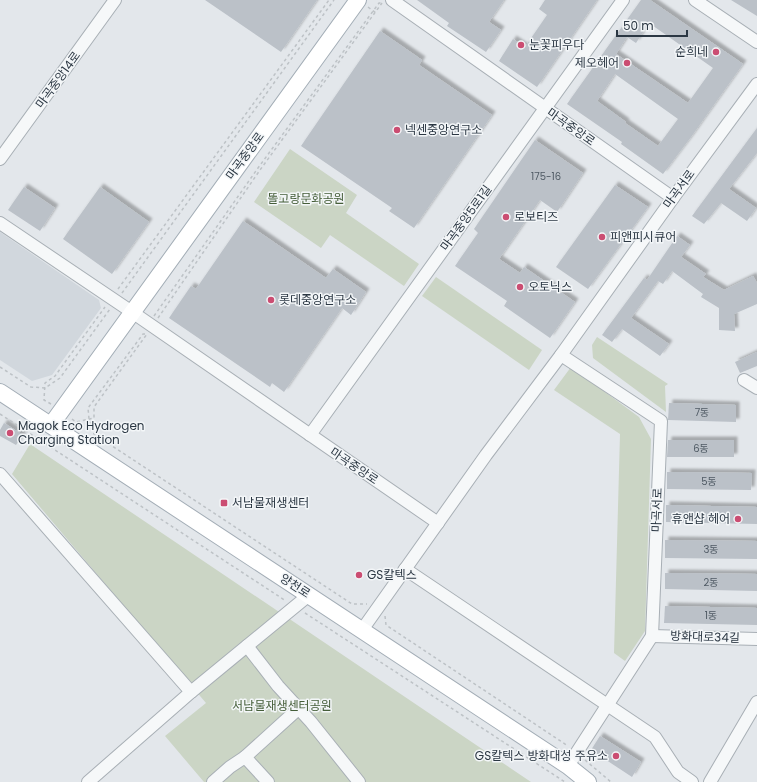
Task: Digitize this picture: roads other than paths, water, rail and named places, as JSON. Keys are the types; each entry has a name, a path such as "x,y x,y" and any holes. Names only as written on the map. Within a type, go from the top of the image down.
{"main road":[{"name":"마곡중앙로","path":"51,425 358,0"},
{"name":"양천로","path":"0,392 362,630 572,759 586,781"}],"street":[{"name":"마곡중앙14로","path":"0,160 115,0"},
{"name":"마곡중앙5로1길","path":"310,435 623,0"},
{"path":"695,0 757,42"},
{"name":"마곡중앙로","path":"387,1 673,198"},
{"name":"마곡서로","path":"362,630 486,455 561,355 673,198 757,84"},
{"path":"0,223 132,312"},
{"name":"마곡중앙로","path":"132,312 438,523"},
{"name":"마곡서로","path":"561,355 660,421 652,636"},
{"path":"744,380 757,388"},
{"path":"0,474 191,692"},
{"path":"405,569 606,706 655,737 678,772 692,782"},
{"path":"88,782 191,692 309,595"},
{"path":"572,759 652,636"},
{"name":"방화대로34길","path":"652,636 757,639"},
{"path":"247,646 359,782"},
{"path":"710,782 757,702"},
{"path":"213,782 245,757 298,709"},
{"path":"245,757 268,782"}],"place":[{"name":"눈꽃피우다","path":"521,45"},
{"name":"순희네","path":"716,52"},
{"name":"제오헤어","path":"627,63"},
{"name":"넥센중앙연구소","path":"397,130"},
{"name":"로보티즈","path":"506,217"},
{"name":"피앤피시큐어","path":"602,237"},
{"name":"오토닉스","path":"520,287"},
{"name":"롯데중앙연구소","path":"271,300"},
{"name":"Magok Eco Hydrogen Charging Station","path":"10,433"},
{"name":"서남물재생센터","path":"224,503"},
{"name":"휴앤샵 헤어","path":"738,519"},
{"name":"GS칼텍스","path":"359,575"},
{"name":"GS칼텍스 방화대성 주유소","path":"616,756"}],"park label":[{"name":"똘고랑문화공원","path":"306,199"},
{"name":"서남물재생센터공원","path":"282,706"}]}
